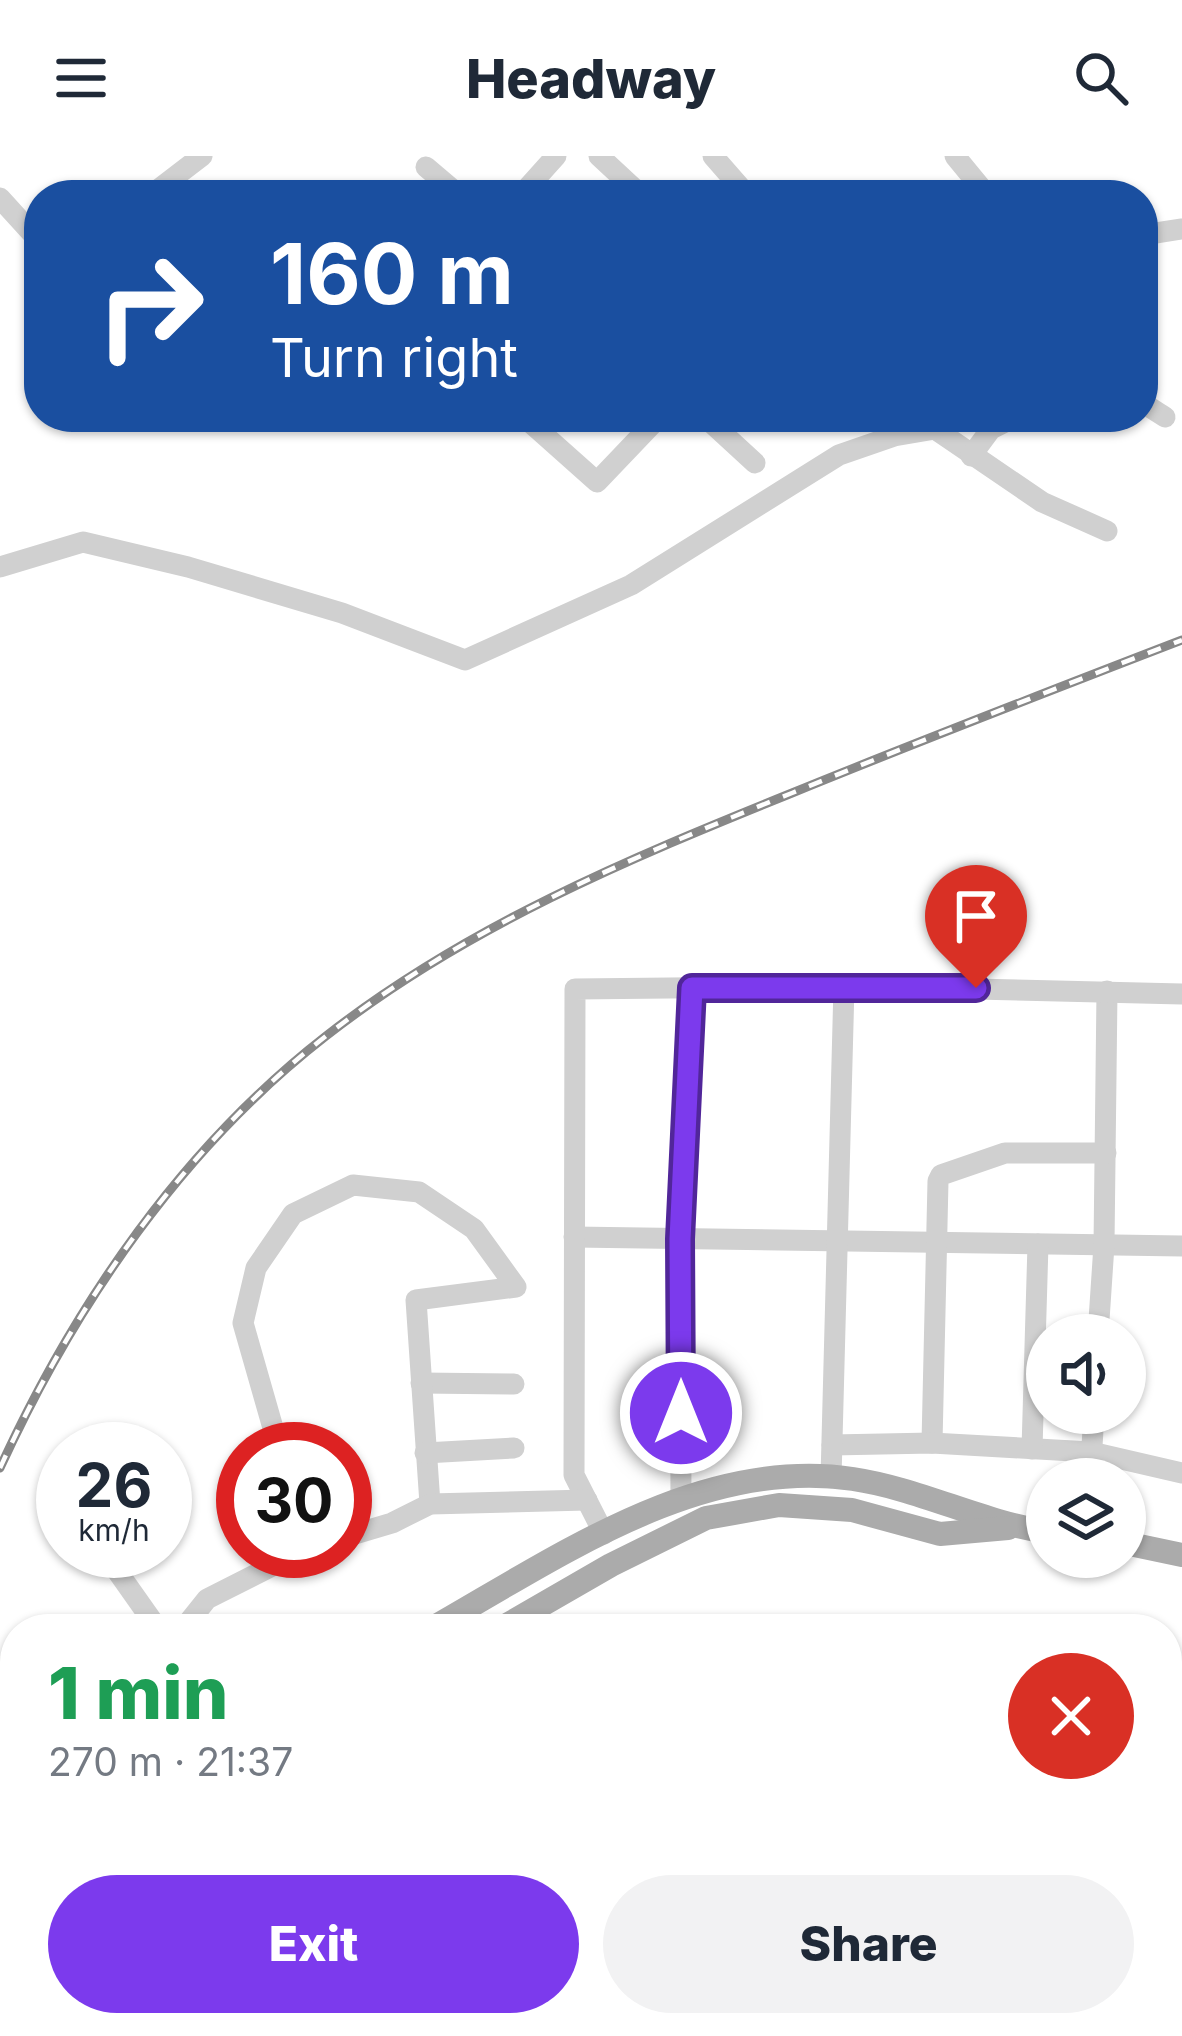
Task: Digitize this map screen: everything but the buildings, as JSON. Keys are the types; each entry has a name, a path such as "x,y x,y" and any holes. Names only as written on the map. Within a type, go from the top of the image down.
{"main road":[{"path":"458,1614 604,1534 704,1490 766,1475 831,1478 924,1494 1016,1528"},
{"path":"526,1614 706,1518 779,1505 852,1510 940,1534 1026,1529"},
{"path":"1146,1547 1182,1555"}],"street":[{"path":"171,180 202,156"},
{"path":"534,180 556,156"},
{"path":"598,156 624,180"},
{"path":"712,156 734,180"},
{"path":"955,156 975,180"},
{"path":"426,167 441,180"},
{"path":"0,198 24,224"},
{"path":"1158,413 1165,417"},
{"path":"541,432 597,482 644,432"},
{"path":"721,432 755,463"},
{"path":"0,567 83,542 188,567 342,613 465,660 631,585 839,455 906,432"},
{"path":"944,432 971,456 1042,502 1107,531"},
{"path":"971,456 989,432"},
{"path":"831,1478 844,986"},
{"path":"604,1534 574,1475 575,989 844,986 1182,994"},
{"path":"681,1500 680,1239 692,988"},
{"path":"1099,1314 1107,991"},
{"path":"932,1443 941,1174 1005,1153 1106,1153"},
{"path":"271,1422 243,1323 256,1268 293,1214 353,1185 419,1192 474,1229 516,1287 416,1300 430,1504"},
{"path":"574,1237 1182,1246"},
{"path":"1032,1449 1038,1244"},
{"path":"421,1383 514,1384"},
{"path":"1091,1458 1092,1434"},
{"path":"832,1445 932,1443 1091,1452 1182,1473"},
{"path":"425,1453 514,1448"},
{"path":"372,1529 430,1504 586,1500"},
{"path":"122,1578 147,1614"},
{"path":"195,1614 207,1599 249,1578"}],"railway":[{"path":"0,1468 62,1347 98,1289 180,1178 274,1080 380,997 492,928 610,870 841,773 1182,640"}],"route":[{"path":"681,1413 680,1239 692,988 976,988"}]}
